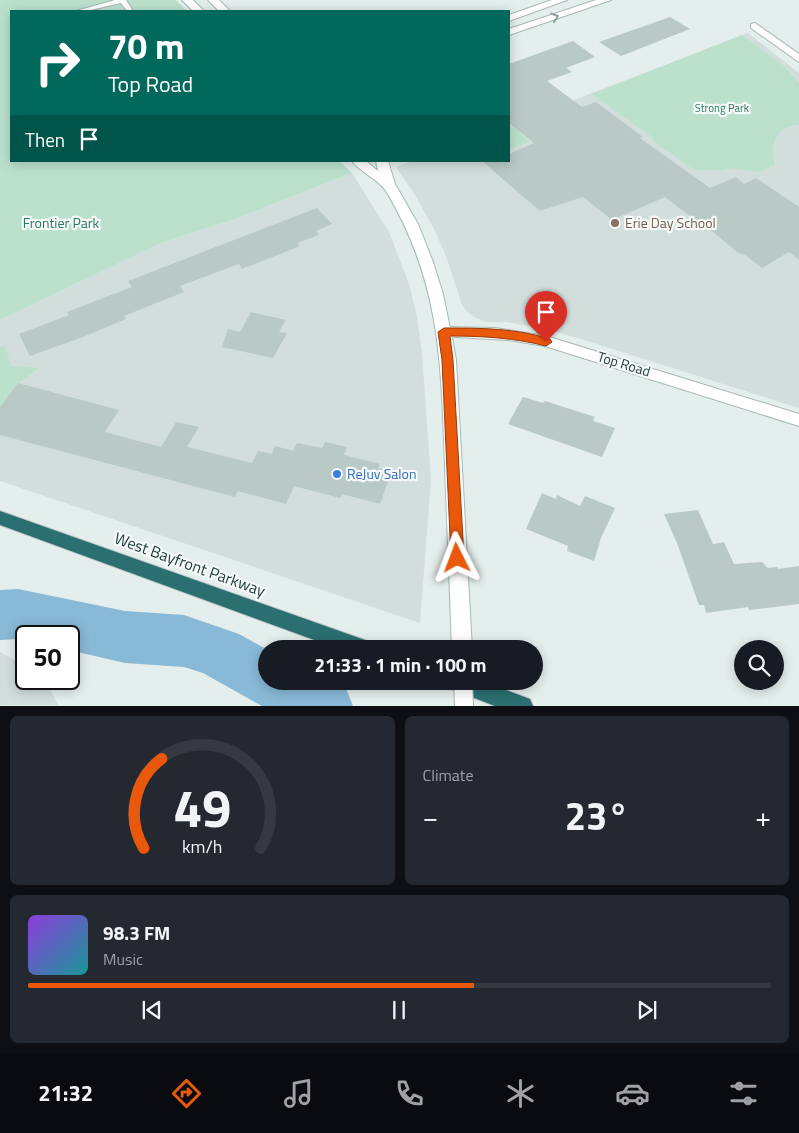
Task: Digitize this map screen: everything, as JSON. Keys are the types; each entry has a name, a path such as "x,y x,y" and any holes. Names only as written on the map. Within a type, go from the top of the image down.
{"highway":[{"name":"West Bayfront Parkway","path":"0,518 340,640"},
{"path":"479,690 523,706"}],"main road":[{"path":"187,0 198,10"},
{"path":"213,0 224,10"},
{"path":"510,18 562,0"},
{"path":"510,32 606,0"},
{"path":"755,26 799,59"},
{"path":"359,162 390,186"},
{"path":"382,162 390,186 414,229 426,258 439,300 448,360 462,640"},
{"name":"Top Road","path":"444,332 491,332 522,336 799,420"},
{"path":"463,690 464,706"}],"lane":[{"path":"83,10 122,0"}],"shaded area":[{"name":"Erie Day School","path":"748,33 799,73 799,408 581,339 545,329 506,322 487,322 467,312 462,305 446,256 435,231 415,195 396,167 408,162 510,162 510,125"},
{"path":"352,173 389,232 410,287 417,317 422,354 431,480 420,623 0,481 0,320 161,243 235,219"},
{"path":"0,652 15,660 15,690 50,690 58,705 0,705"}],"green space":[{"name":"Frontier Park","path":"0,0 176,0 186,10 10,10 10,162 340,162 352,173 235,219 161,243 0,320"},
{"name":"Strong Park","path":"742,35 784,66 799,83 799,125 791,126 780,133 776,138 773,150 775,165 760,172 728,168 725,170 694,170 592,94"},
{"path":"514,127 530,142 510,150 510,129"},
{"path":"5,346 11,366 39,368 18,383 0,407 0,347"}],"building":[{"path":"670,17 690,29 621,56 599,42"},
{"path":"573,41 595,57 566,68 572,72 547,81 582,107 596,102 643,137 640,138 710,188 736,177 744,184 756,178 799,207 799,260 789,252 762,268 745,255 737,252 706,226 704,227 665,197 612,220 583,197 540,211 483,162 510,162 510,154 534,143 510,124 510,64"},
{"path":"317,208 332,224 316,231 319,235 297,243 300,246 242,269 239,264 180,286 184,292 124,316 126,319 83,337 30,356 19,334 69,315 67,312 132,287 128,281"},
{"path":"251,312 286,320 279,332 287,333 273,358 222,347 228,329 240,332"},
{"path":"18,383 119,410 105,432 161,447 176,422 199,427 187,447 252,463 258,451 272,454 275,446 293,451 297,443 322,448 325,442 347,447 344,455 380,464 378,468 392,471 380,504 342,494 340,498 294,486 286,504 238,491 235,497 0,435 0,407"},
{"path":"523,397 543,403 545,401 595,417 593,421 615,428 602,457 508,424"},
{"path":"542,493 556,499 557,495 580,506 585,496 615,508 601,538 594,561 567,551 568,546 526,529"},
{"path":"698,510 713,544 724,542 734,564 762,562 768,568 777,567 778,569 799,566 799,604 749,610 748,607 706,613 704,605 699,605 677,543 664,514"}],"waterway":[{"path":"0,615 18,614 125,637 184,641 219,653 258,675"},
{"path":"290,690 325,706"}],"place":[{"name":"Erie Day School","path":"615,223"},
{"name":"ReJuv Salon","path":"337,474"}],"route":[{"path":"457,558 448,360 444,332 491,332 522,336 546,342"}]}
